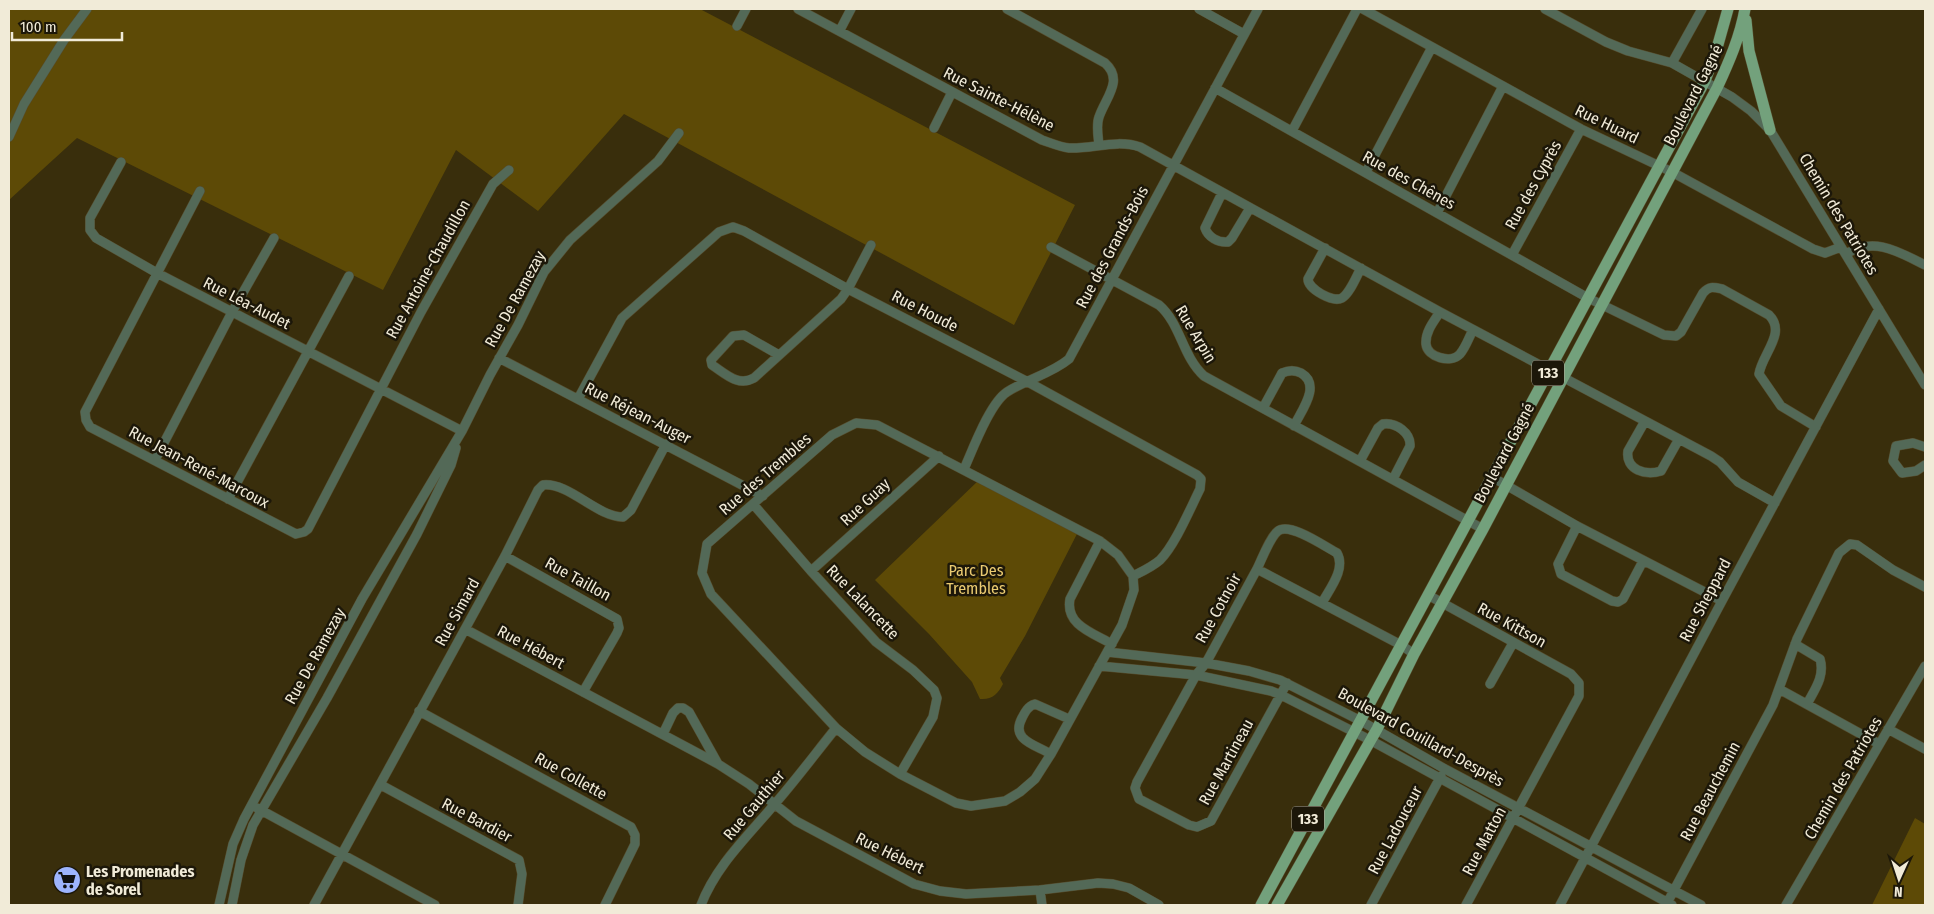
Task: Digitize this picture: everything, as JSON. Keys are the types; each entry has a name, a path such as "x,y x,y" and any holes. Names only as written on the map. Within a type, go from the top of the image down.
{"main road":[{"name":"Boulevard Gagné","path":"1260,905 1705,81 1718,48 1728,9"},
{"name":"Boulevard Gagné","path":"1277,905 1376,729 1414,654 1483,529 1505,484 1717,88 1733,54 1746,9"},
{"path":"1746,9 1749,51 1770,130"}],"street":[{"path":"9,137 24,104 64,40 87,9"},
{"path":"737,26 746,9"},
{"name":"Rue Sainte-Hélène","path":"798,9 1042,140 1066,148 1083,148 1098,145 1134,145 1473,330 1716,458 1738,482 1775,503"},
{"path":"840,30 851,9"},
{"path":"1007,9 1105,63 1113,70 1115,79 1098,118 1098,145"},
{"path":"1199,9 1244,34"},
{"name":"Rue des Grands-Bois","path":"964,469 991,412 1000,398 1008,391 1058,367 1069,358 1258,9"},
{"path":"1292,131 1357,9"},
{"name":"Rue Huard","path":"1363,9 1581,129 1672,172 1812,249 1825,253 1857,248 1881,247 1894,250 1925,264"},
{"name":"Chemin des Patriotes","path":"1545,9 1606,42 1628,51 1672,63 1717,88 1751,111 1770,130 1925,385"},
{"path":"1672,63 1702,9"},
{"path":"1366,172 1432,47"},
{"path":"1437,213 1503,86"},
{"name":"Rue des Chênes","path":"1215,88 1588,298 1664,335 1671,337 1681,332 1703,293 1708,288 1722,289 1769,315 1774,320 1777,333 1759,374 1781,406 1816,426"},
{"path":"934,128 952,92"},
{"name":"Rue des Cyprès","path":"1512,255 1581,129"},
{"name":"Rue De Ramezay","path":"219,905 235,839 252,805 312,691 370,587 462,432 544,272 555,256 570,240 658,161 679,133"},
{"name":"Rue Léa-Audet","path":"121,162 90,218 90,230 96,238 157,273 462,432"},
{"name":"Rue Antoine-Chaudillon","path":"381,389 421,312 493,184 509,170"},
{"name":"Rue Jean-René-Marcoux","path":"200,191 85,412 86,420 90,427 296,534 308,529 381,389"},
{"path":"1222,193 1204,228 1209,235 1218,240 1228,242 1232,238 1250,208"},
{"name":"Rue Houde","path":"578,399 622,318 719,232 725,228 733,227 744,231 848,289 1028,382 1197,475 1200,479 1200,489 1168,550 1160,560 1133,576"},
{"path":"156,460 232,312 274,238"},
{"path":"779,354 744,335 738,334 733,336 711,360 712,365 743,382 754,378 841,298 848,289 871,245"},
{"name":"Rue Arpin","path":"1051,247 1159,305 1174,322 1191,362 1204,376 1483,529"},
{"path":"1325,248 1308,278 1310,286 1318,292 1336,300 1341,299 1345,296 1361,268"},
{"path":"228,499 307,350 349,276"},
{"name":"Rue Sheppard","path":"1560,905 1879,309"},
{"path":"1440,312 1426,340 1426,347 1431,353 1447,359 1455,358 1460,354 1473,330"},
{"name":"Rue Réjean-Auger","path":"499,358 763,496"},
{"path":"1263,408 1282,373 1288,370 1302,374 1308,379 1311,387 1294,426"},
{"path":"1645,420 1628,451 1627,457 1637,470 1648,474 1661,472 1679,439"},
{"name":"Rue des Trembles","path":"856,423 877,425 939,456 1100,541 1118,555 1133,576 1134,590 1129,607 1109,648 1068,719 1051,754 1035,779 1020,792 1005,801 987,805 971,806 956,803 900,774 865,752 836,728 711,594 702,573 707,544 832,435 856,423"},
{"path":"1360,462 1378,428 1382,424 1393,424 1405,432 1410,446 1393,479"},
{"name":"Rue De Ramezay","path":"232,905 244,848 253,825 327,698 417,534 451,465 462,432"},
{"path":"1925,447 1913,442 1896,446 1893,461 1902,473 1916,471 1925,464"},
{"name":"Rue Simard","path":"314,905 505,556 538,490 543,486 555,486 611,514 623,517 631,510 666,444"},
{"name":"Rue Guay","path":"811,571 939,456"},
{"path":"1492,477 1643,562 1722,601"},
{"name":"Rue Lalancette","path":"753,504 876,642 914,670 934,690 937,698 933,717 900,774"},
{"path":"1577,526 1558,564 1561,574 1612,601 1618,602 1623,599 1643,562"},
{"name":"Rue Cotnoir","path":"1196,675 1206,663 1276,532 1284,528 1292,529 1337,553 1341,567 1322,603"},
{"path":"1100,541 1070,599 1069,605 1075,624 1109,648"},
{"name":"Rue Beauchemin","path":"1668,904 1773,705 1795,644 1839,553 1850,544 1857,545 1893,570 1925,587"},
{"name":"Rue Taillon","path":"505,556 617,619 619,628 617,633 584,692"},
{"name":"Rue Cotnoir","path":"1257,569 1414,654"},
{"path":"370,587 384,594"},
{"name":"Rue Kittson","path":"1428,596 1570,674 1579,683"},
{"name":"Rue Hébert","path":"465,629 718,764 749,784 796,821 914,884 940,891 966,894 1040,890 1098,883 1113,884 1129,888 1159,905"},
{"path":"1490,684 1513,643"},
{"path":"1795,644 1820,659 1822,666 1820,679 1807,704"},
{"name":"Boulevard Couillard-Desprès","path":"1109,648 1249,671 1287,683 1361,720 1445,768 1701,905"},
{"name":"Boulevard Couillard-Desprès","path":"1099,666 1196,675 1271,691 1281,695 1370,740 1439,780 1513,818 1668,904"},
{"name":"Chemin des Patriotes","path":"1786,905 1925,666"},
{"name":"Rue Martineau","path":"1196,675 1137,782 1136,788 1139,799 1189,825 1197,827 1210,822 1287,683"},
{"name":"Rue Matton","path":"1466,905 1579,696 1579,683"},
{"path":"1779,689 1879,744"},
{"path":"312,691 327,698"},
{"path":"1051,754 1023,738 1019,734 1018,724 1027,709 1035,704 1068,719"},
{"name":"Rue Hébert","path":"663,734 673,714 678,708 683,708 689,712 718,764"},
{"name":"Rue Collette","path":"420,711 631,827 635,835 635,844 605,905"},
{"name":"Rue Gauthier","path":"701,905 713,880 723,865 836,728"},
{"path":"1888,729 1925,749"},
{"name":"Rue Ladouceur","path":"1371,905 1445,768"},
{"name":"Rue Bardier","path":"381,785 518,860 522,874 518,905"},
{"path":"252,805 434,905"},
{"path":"1040,890 1042,905"}],"green space":[{"path":"9,9 700,9 1075,205 1014,325 624,114 538,211 456,150 383,290 77,138 9,200"},
{"name":"Parc Des Trembles","path":"980,479 1079,530 1025,636 1000,678 1003,684 1001,688 994,696 984,699 980,699 972,682 929,634 875,580"},
{"path":"1915,818 1925,824 1925,905 1872,905"}],"place":[{"name":"Les Promenades de Sorel","path":"67,880"}]}
